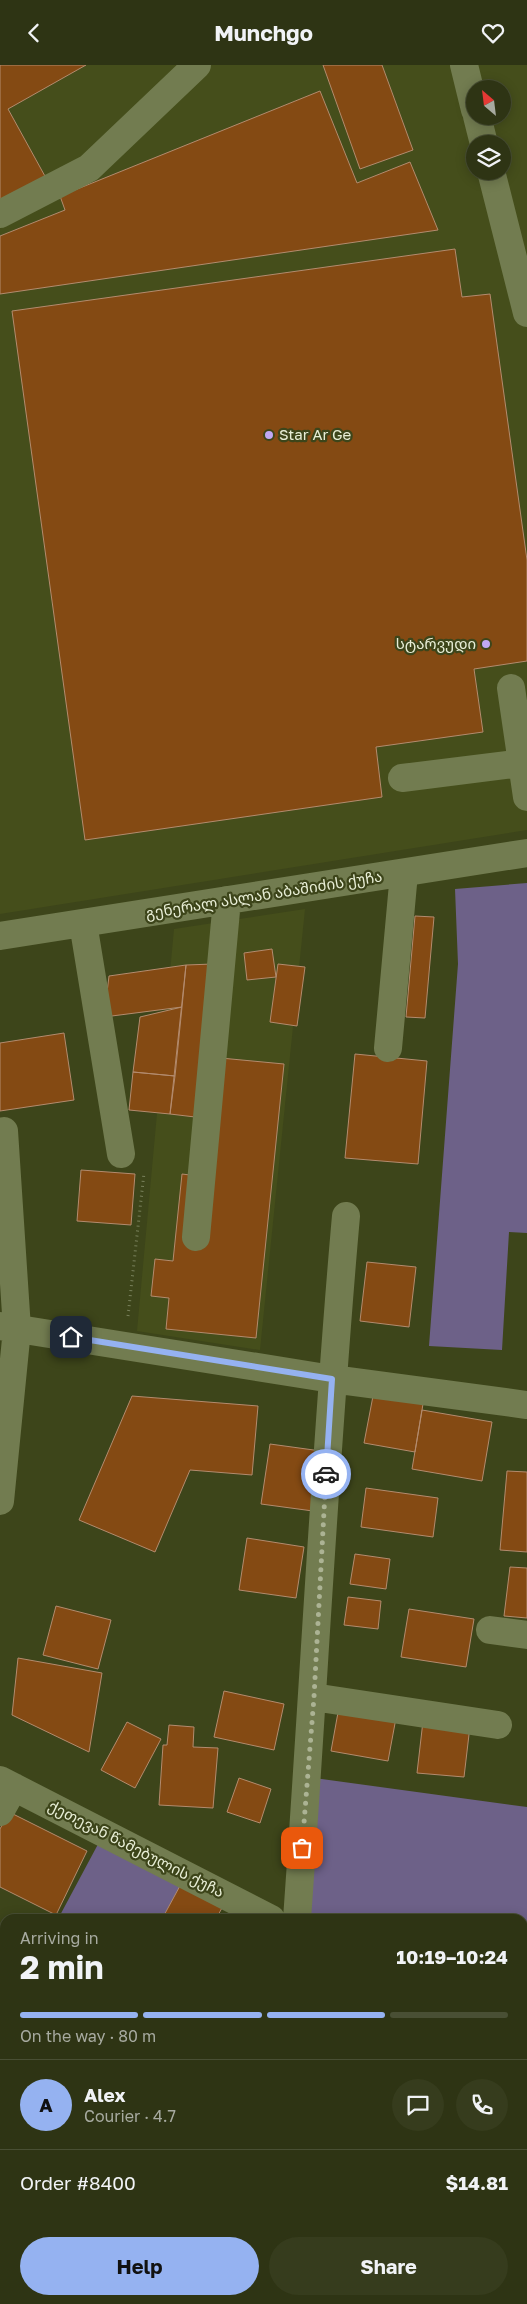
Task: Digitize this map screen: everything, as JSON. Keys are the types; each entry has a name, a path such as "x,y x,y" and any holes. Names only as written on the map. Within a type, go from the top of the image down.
{"street":[{"path":"0,214 89,168 197,65"},
{"path":"464,65 468,80"},
{"path":"493,180 527,313"},
{"path":"511,688 527,797"},
{"path":"402,778 522,763"},
{"name":"გენერალ ასლან აბაშიძის ქუჩა","path":"0,936 527,853"},
{"path":"388,1049 404,873"},
{"path":"196,1237 228,900"},
{"path":"83,923 121,1154"},
{"path":"0,1132 4,1131 9,1328 0,1501"},
{"path":"296,1914 314,1697 332,1379 346,1216"},
{"path":"9,1328 332,1379 527,1405"},
{"path":"490,1630 527,1635"},
{"path":"314,1697 498,1725"},
{"path":"0,1813 7,1783"},
{"name":"ქეთევან წამებულის ქუჩა","path":"7,1783 261,1914"}],"path":[{"path":"121,1154 144,1170 125,1345"}],"shaded area":[{"path":"0,65 527,65 527,830 0,914"},
{"path":"527,883 527,1233 509,1232 502,1350 429,1346 458,964 455,889"},
{"path":"305,909 260,1350 137,1331 174,929"},
{"path":"307,1777 527,1807 527,1914 297,1914"},
{"path":"104,1833 190,1877 171,1914 61,1914"}],"building":[{"path":"0,65 86,65 8,109 46,178 0,204"},
{"path":"323,65 382,65 413,150 360,169"},
{"path":"320,91 357,183 410,162 438,230 0,294 0,236 65,210 60,196"},
{"name":"Star Ar Ge","path":"455,249 462,297 490,294 527,560 527,661 474,669 483,732 376,747 382,797 85,840 12,311"},
{"path":"415,916 434,917 425,1018 406,1017"},
{"path":"272,949 276,977 247,980 244,953"},
{"path":"213,964 195,1117 170,1114 186,965"},
{"path":"278,964 305,967 297,1026 270,1022"},
{"path":"186,965 182,1007 104,1017 109,976"},
{"path":"182,1007 175,1076 133,1072 140,1017"},
{"path":"64,1033 74,1100 0,1111 0,1043"},
{"path":"355,1054 427,1061 418,1164 345,1158"},
{"path":"210,1057 284,1064 256,1338 166,1329 169,1298 151,1296 155,1259 173,1261 182,1174 198,1176"},
{"path":"133,1072 175,1076 170,1114 129,1110"},
{"path":"81,1170 135,1174 131,1225 77,1221"},
{"path":"367,1262 416,1267 409,1327 360,1321"},
{"path":"132,1396 258,1406 252,1475 190,1470 155,1552 79,1520"},
{"path":"373,1396 423,1404 415,1452 364,1443"},
{"path":"422,1410 492,1422 482,1481 412,1469"},
{"path":"270,1444 321,1451 313,1511 261,1504"},
{"path":"507,1471 527,1472 527,1552 500,1550"},
{"path":"366,1488 438,1498 433,1537 361,1527"},
{"path":"247,1538 304,1547 296,1598 239,1590"},
{"path":"355,1554 390,1559 386,1589 350,1584"},
{"path":"510,1567 527,1568 527,1618 504,1616"},
{"path":"348,1597 381,1601 378,1629 344,1625"},
{"path":"56,1606 111,1620 98,1669 43,1655"},
{"path":"409,1609 474,1619 466,1667 401,1657"},
{"path":"18,1658 102,1673 89,1752 12,1715"},
{"path":"224,1691 284,1704 274,1750 214,1737"},
{"path":"339,1707 396,1718 388,1761 331,1751"},
{"path":"423,1721 470,1726 464,1777 417,1773"},
{"path":"127,1722 161,1739 135,1788 101,1770"},
{"path":"169,1725 194,1727 193,1747 218,1748 213,1808 159,1805 163,1745 167,1745"},
{"path":"239,1778 271,1789 260,1823 227,1812"},
{"path":"9,1812 87,1851 56,1914 0,1887 0,1829"},
{"path":"181,1884 223,1906 219,1914 165,1914"}],"way so far":[{"path":"302,1848 314,1697 326,1474"}],"place":[{"name":"Star Ar Ge","path":"269,435"},
{"name":"სტარვუდი","path":"486,644"}],"route":[{"path":"71,1337 332,1379 326,1474"}]}
